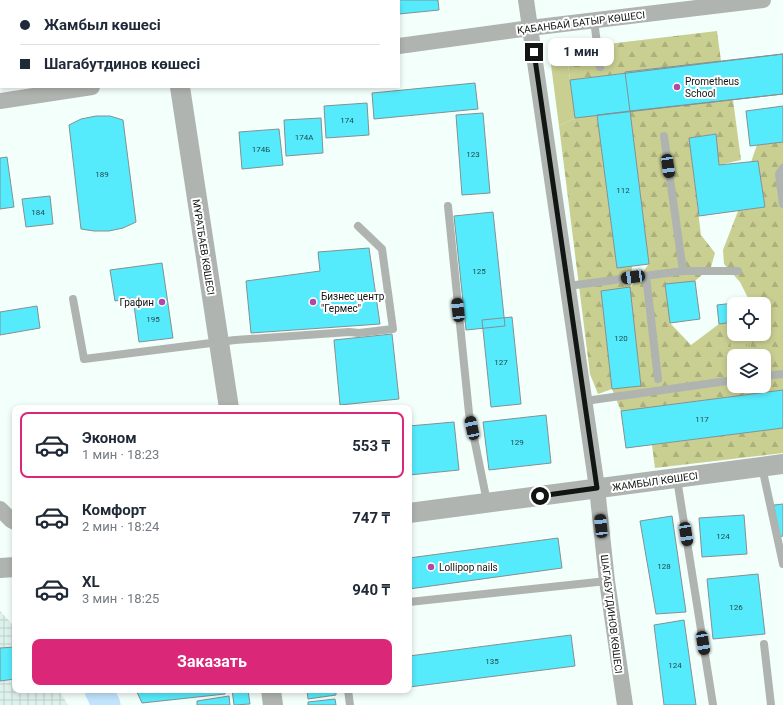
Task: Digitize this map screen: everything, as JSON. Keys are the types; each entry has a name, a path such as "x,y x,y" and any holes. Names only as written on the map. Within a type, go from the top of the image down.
{"street":[{"name":"ШАГАБУТДИНОВ КӨШЕСІ","path":"526,0 585,401 624,705"},
{"name":"ҚАБАНБАЙ БАТЫР КӨШЕСІ","path":"400,46 530,28 763,0"},
{"path":"0,101 85,88"},
{"name":"МҰРАТБАЕВ КӨШЕСІ","path":"180,88 229,405"},
{"name":"ЖАМБЫЛ КӨШЕСІ","path":"412,513 783,464"},
{"path":"0,509 12,520"},
{"path":"0,568 12,566"},
{"path":"271,693 273,705"}],"lane":[{"path":"594,20 600,67"},
{"path":"664,136 683,271"},
{"path":"783,168 779,174 783,204"},
{"path":"448,206 469,413 487,503"},
{"path":"73,299 84,359 219,342 319,334 359,333 393,329 382,249 358,226"},
{"path":"568,286 683,271 738,271"},
{"path":"646,276 658,379"},
{"path":"771,375 783,374"},
{"path":"585,401 727,381"},
{"path":"762,466 783,564"},
{"path":"677,478 712,705"},
{"path":"412,602 607,581"},
{"path":"764,644 771,705"},
{"path":"348,693 350,705"}],"shaded area":[{"path":"0,611 12,624 12,693 61,693 68,705 0,705"}],"green space":[{"path":"717,31 721,61 570,80 566,49"},
{"path":"559,45 566,49 575,118 559,126 550,57"},
{"path":"733,100 741,160 719,165 715,134 689,138 701,235 715,253 711,267 695,281 665,285 670,323 691,345 719,324 727,323 727,341 771,341 771,297 748,297 740,282 724,264 723,250 738,211 765,207 758,161 751,162 757,145 783,142 783,390 771,392 771,349 727,349 727,393 760,393 621,411 612,389 598,394 590,374 559,126 575,118 597,115 617,268 632,266 631,287 649,264 630,111","holes":["630,288 641,385 612,389 601,291"]},
{"path":"730,341 750,341 751,349 731,349"},
{"path":"783,428 783,453 655,468 652,445"}],"building":[{"path":"400,0 438,0 439,10 400,14"},
{"name":"Prometheus School","path":"783,54 783,94 575,118 570,80"},
{"name":"Prometheus School","path":"783,54 783,94 630,111 625,72"},
{"path":"475,83 478,109 374,119 372,93"},
{"path":"367,103 369,135 326,138 324,106"},
{"path":"783,106 783,142 750,146 746,111"},
{"path":"630,111 649,264 617,268 597,115"},
{"path":"483,113 490,193 462,195 456,115"},
{"path":"96,116 110,116 123,120 136,222 123,228 109,231 81,229 69,125 81,119"},
{"path":"321,118 323,153 286,156 284,120"},
{"path":"279,129 283,165 242,169 239,132"},
{"path":"716,134 719,165 758,161 765,207 699,216 689,138"},
{"path":"7,157 14,207 0,209 0,158"},
{"path":"50,196 53,224 26,227 22,199"},
{"path":"493,212 505,326 466,330 454,216"},
{"name":"Бизнес центр \"Гермес\"","path":"369,248 380,324 251,333 246,281 320,271 318,252"},
{"path":"162,263 173,338 139,342 133,298 115,301 110,270"},
{"path":"695,281 700,319 670,323 665,284"},
{"path":"630,287 641,386 612,389 601,291"},
{"path":"727,304 727,323 719,324 717,305"},
{"path":"37,306 40,328 0,335 0,312"},
{"path":"512,317 521,404 491,407 482,320"},
{"path":"392,334 399,399 340,405 334,340"},
{"path":"783,390 783,428 626,448 621,411 760,393 771,393 771,392"},
{"path":"546,415 551,463 489,470 483,422"},
{"path":"454,422 459,470 412,475 412,426"},
{"path":"783,504 783,536 778,537 774,505"},
{"path":"744,515 747,554 702,557 699,518"},
{"path":"672,516 686,612 656,614 640,521"},
{"path":"558,538 562,568 412,589 412,558"},
{"path":"758,574 765,634 713,639 707,579"},
{"path":"684,620 696,705 664,705 654,625"},
{"path":"571,635 575,666 412,687 412,656"},
{"path":"12,647 12,679 0,681 0,648"},
{"path":"137,693 225,694 142,703"},
{"path":"232,693 248,693 250,704 234,705"},
{"path":"307,693 336,693 336,695 308,699"},
{"path":"229,696 230,705 197,705 197,701"},
{"path":"335,699 336,705 308,705 308,702"}],"waterway":[{"path":"100,693 106,705"}],"place":[{"name":"Prometheus School","path":"677,87"},
{"name":"Графин","path":"162,302"},
{"name":"Бизнес центр \"Гермес\"","path":"313,302"},
{"name":"Lollipop nails","path":"431,567"}],"route":[{"path":"534,52 597,488 540,496"}]}
